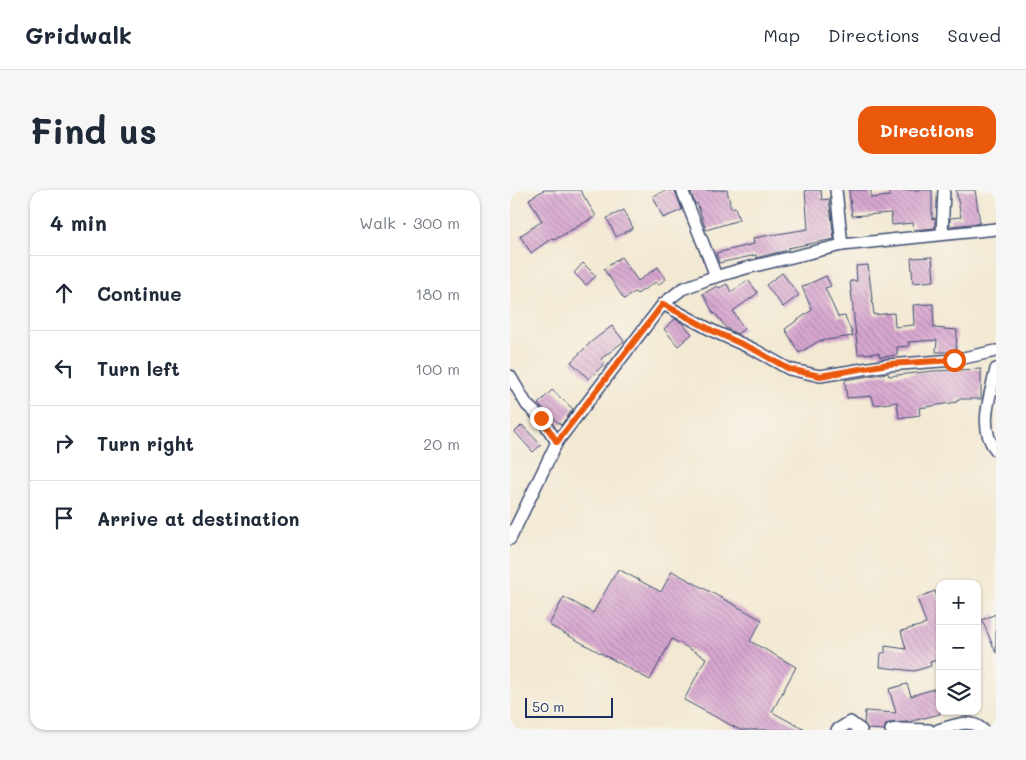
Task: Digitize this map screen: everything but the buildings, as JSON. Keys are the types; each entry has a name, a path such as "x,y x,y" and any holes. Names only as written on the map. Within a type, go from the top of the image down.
{"street":[{"path":"682,190 716,276"},
{"path":"836,190 842,246"},
{"path":"942,234 944,190"},
{"path":"510,539 557,442 663,304 682,289 716,276 842,246 942,234 996,230"},
{"path":"663,304 789,369 820,376 888,364 954,360 996,352"},
{"path":"996,369 986,424 988,437 996,450"},
{"path":"510,376 527,405 541,418 557,442"},
{"path":"837,730 850,722 861,730"},
{"path":"938,730 962,723 972,723 983,730"},
{"path":"891,730 929,730"}],"route":[{"path":"541,418 557,442 663,304 789,369 820,376 888,364 954,360"}]}
